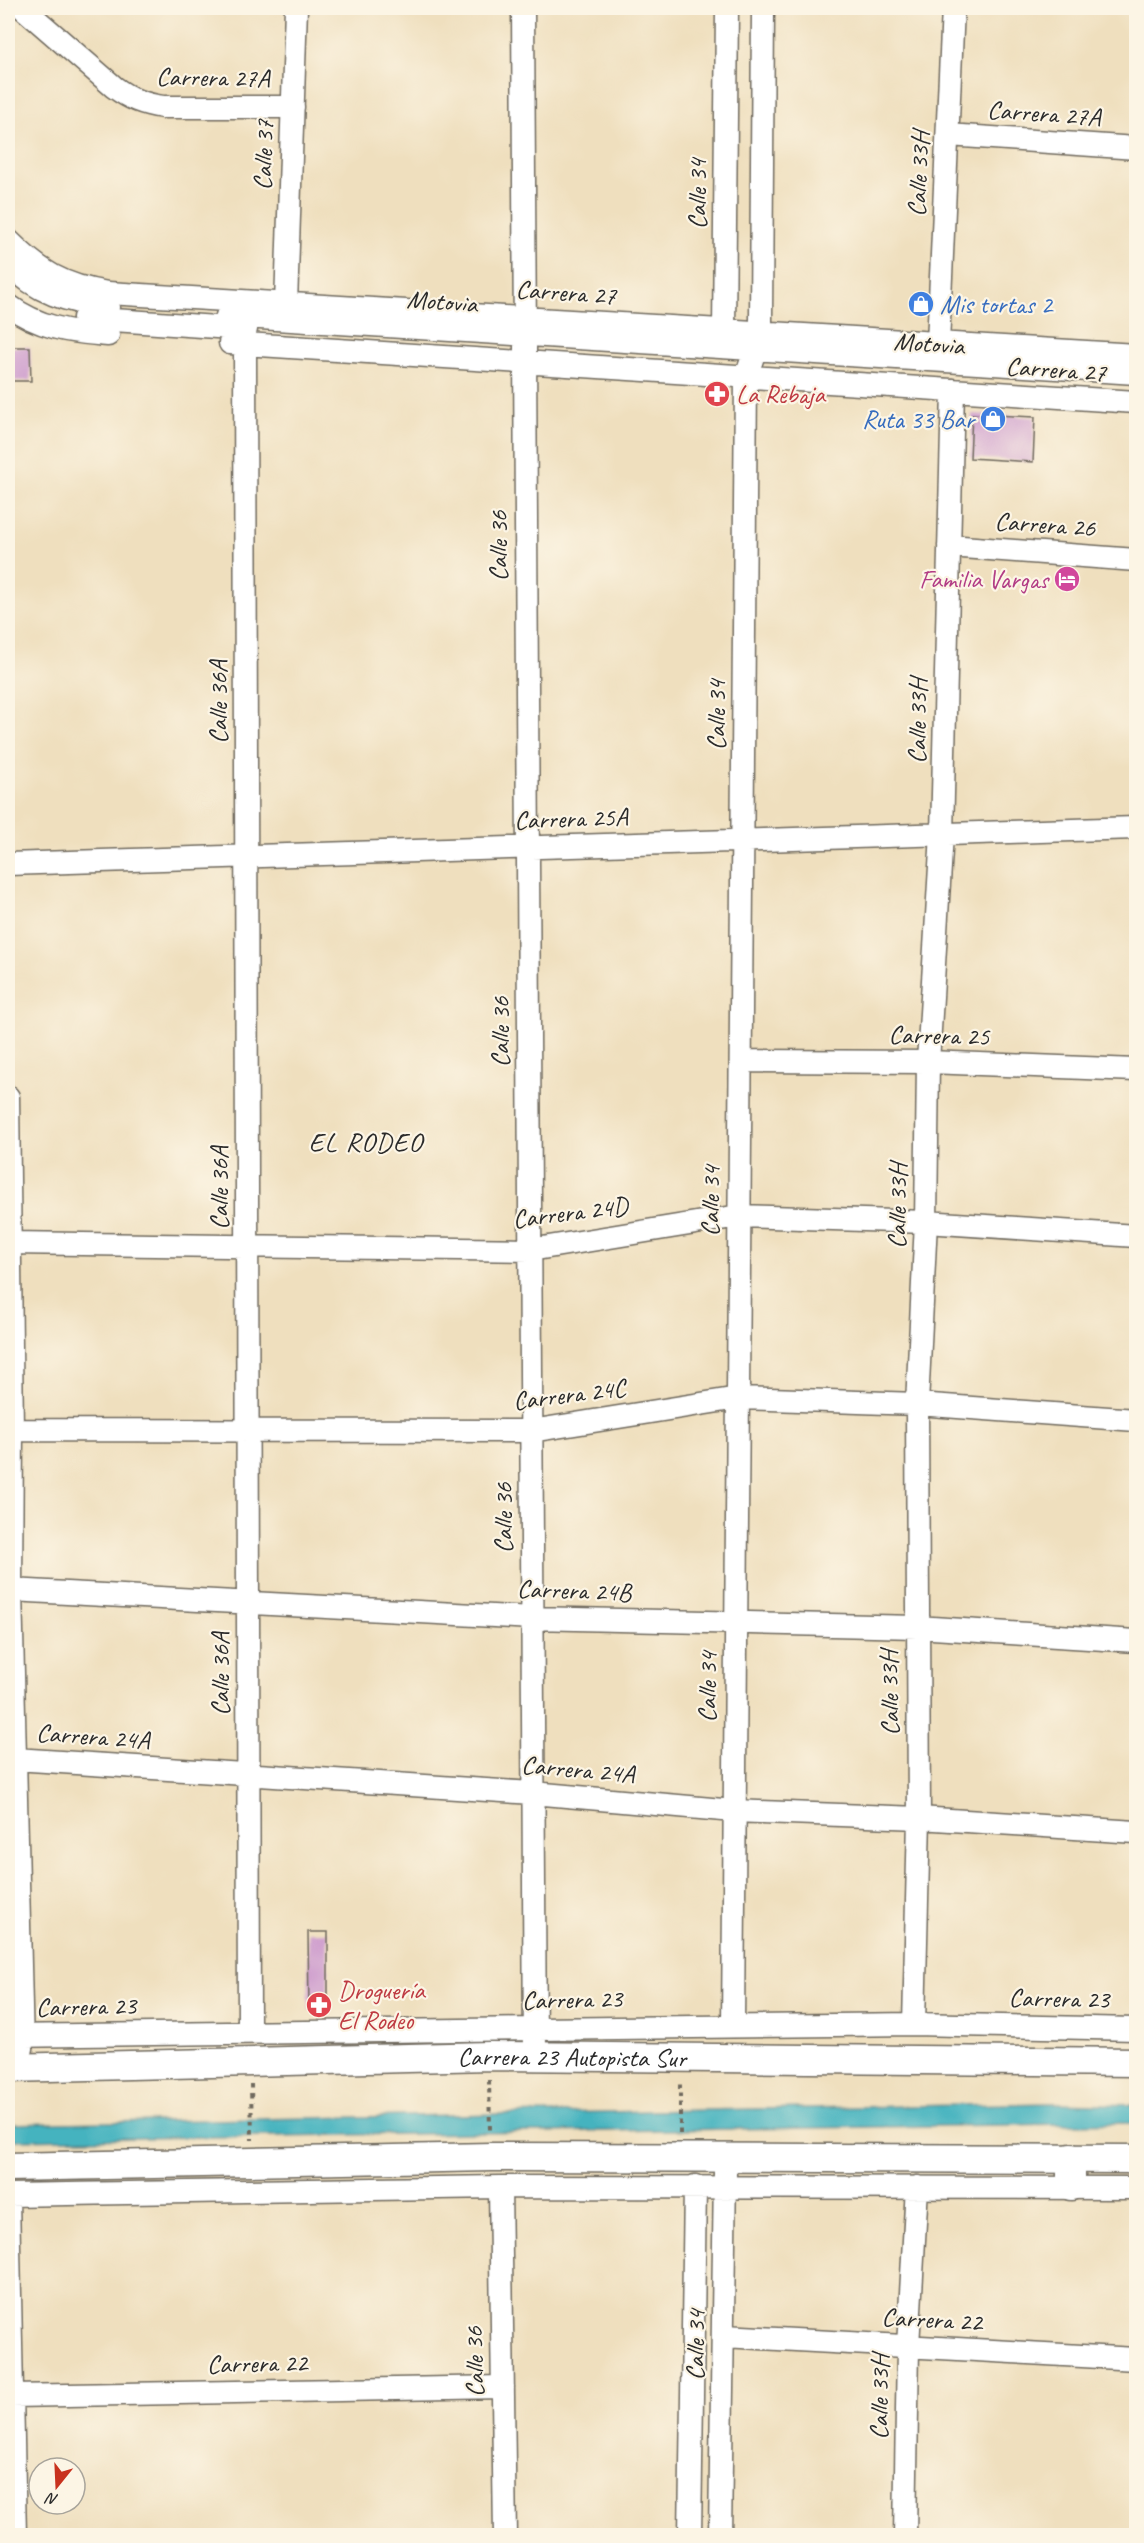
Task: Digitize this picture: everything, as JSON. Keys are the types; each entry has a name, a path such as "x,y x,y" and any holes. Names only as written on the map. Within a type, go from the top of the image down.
{"main road":[{"name":"Carrera 23 Autopista Sur","path":"15,2067 535,2056 1137,2062"},
{"path":"8,2167 491,2157 1137,2159"},
{"path":"1071,2158 1071,2186"}],"street":[{"name":"Carrera 27A","path":"23,8 129,99 163,107 293,107"},
{"name":"Calle 37","path":"286,304 296,8"},
{"name":"Calle 36","path":"523,8 535,2056"},
{"name":"Calle 34","path":"727,8 744,351 743,841 733,2026"},
{"name":"Calle 34","path":"744,351 763,8"},
{"name":"Calle 33H","path":"939,344 953,8"},
{"name":"Carrera 27A","path":"948,135 1137,148"},
{"name":"Carrera 27","path":"8,240 40,269 69,284 89,290 286,304 525,340 744,351 953,390 1137,402"},
{"name":"Motovia","path":"8,263 35,287 73,303 154,312 525,340"},
{"name":"Motovia","path":"8,283 39,304 60,312 108,321 525,340"},
{"name":"Carrera 27","path":"8,305 39,324 62,331 245,344 525,340 744,351 939,344 1137,355"},
{"name":"Calle 36A","path":"245,344 249,2032"},
{"name":"Motovia","path":"744,351 1137,373"},
{"name":"Motovia","path":"744,351 1137,384"},
{"name":"Calle 33H","path":"914,2024 919,1818 917,1404 926,1222 928,1062 942,834 953,390"},
{"name":"Carrera 26","path":"949,546 1137,560"},
{"name":"Carrera 25A","path":"8,864 1137,828"},
{"path":"1136,1070 1137,1059"},
{"name":"Carrera 25","path":"741,1061 928,1062 1136,1070"},
{"path":"8,1097 11,1590 15,1759 15,2067"},
{"name":"Carrera 24D","path":"9,1243 530,1250 739,1216 926,1222 1137,1236"},
{"name":"Carrera 24C","path":"10,1430 531,1431 738,1398 917,1404 1137,1420"},
{"name":"Carrera 24B","path":"11,1590 532,1617 917,1627 1137,1641"},
{"name":"Carrera 24A","path":"15,1759 533,1793 734,1811 919,1818 1137,1832"},
{"name":"Carrera 23","path":"14,2036 534,2027 914,2024 1137,2029"},
{"name":"Calle 34","path":"720,2535 725,2156"},
{"name":"Calle 34","path":"690,2535 695,2186"},
{"path":"15,2535 8,2197 500,2187 1071,2186 1137,2188"},
{"name":"Calle 36","path":"500,2187 506,2535"},
{"name":"Calle 33H","path":"905,2535 908,2346 916,2187"},
{"name":"Carrera 22","path":"724,2336 1137,2359"},
{"name":"Carrera 22","path":"12,2396 503,2387"}],"path":[{"path":"680,2077 680,2144"},
{"path":"490,2100 490,2138"},
{"path":"251,2111 252,2140"}],"water":[{"path":"1054,2103 1136,2105 1136,2123 8,2140 8,2124"}],"building":[{"path":"8,347 30,347 31,381 8,381"},
{"path":"972,414 1035,417 1033,462 970,458"},
{"path":"308,1932 328,1932 328,2010 309,2010"}],"place":[{"name":"Mis tortas 2","path":"921,304"},
{"name":"La Rebaja","path":"717,394"},
{"name":"Ruta 33 Bar","path":"993,419"},
{"name":"Familia Vargas","path":"1067,579"},
{"name":"Droguería El Rodeo","path":"319,2005"}],"district":[{"name":"EL RODEO","path":"366,1142"}]}
